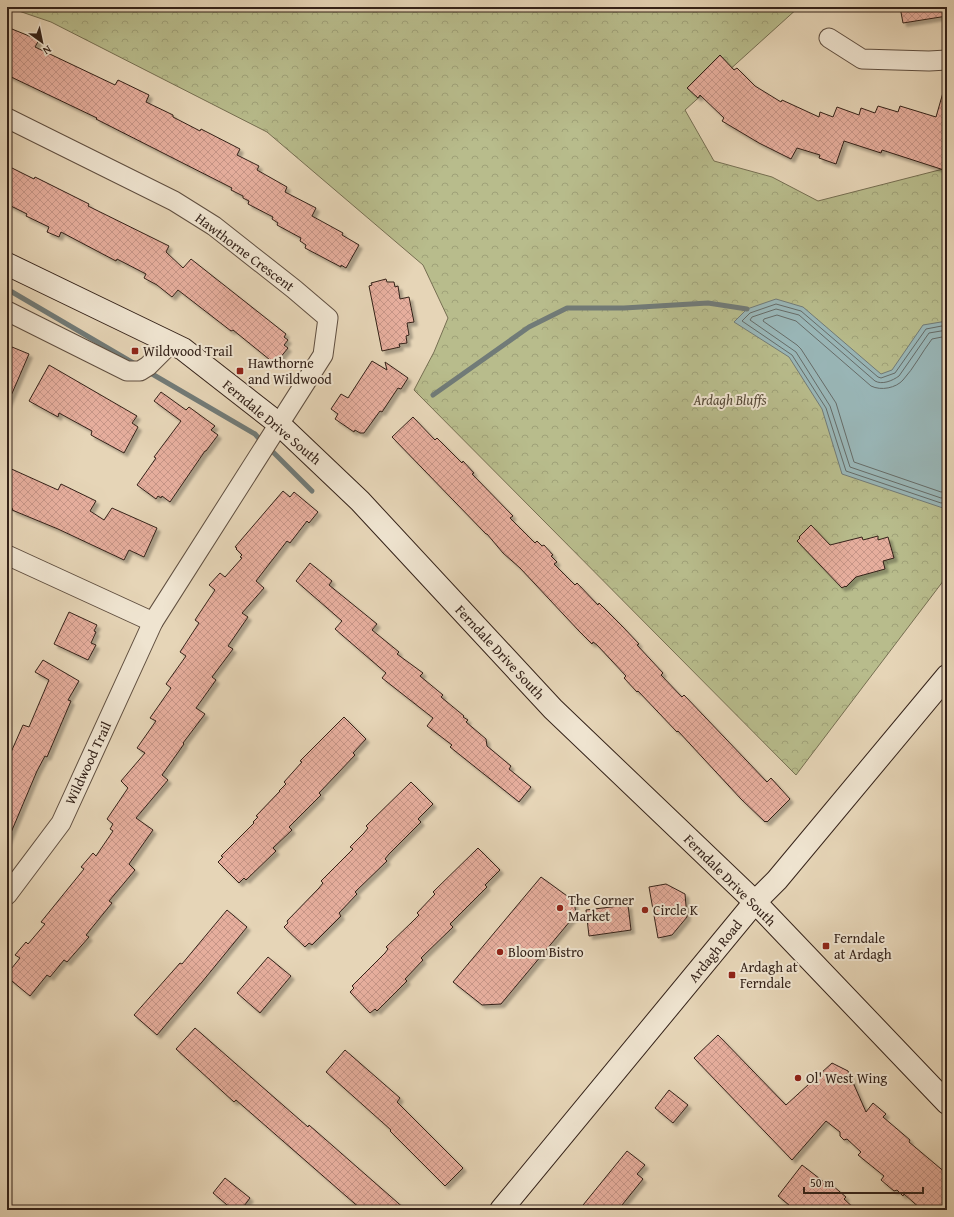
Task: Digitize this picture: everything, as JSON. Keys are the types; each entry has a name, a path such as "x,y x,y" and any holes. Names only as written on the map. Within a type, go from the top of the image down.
{"main road":[{"name":"Ferndale Drive South","path":"7,264 183,349 280,424 360,501 553,709 755,902 947,1103"},
{"name":"Ardagh Road","path":"501,1210 755,902 777,880 947,676"}],"street":[{"path":"829,38 862,59 929,61 947,60"},
{"name":"Hawthorne Crescent","path":"7,118 174,201 214,226 294,289 328,318 324,355 280,424"},
{"path":"7,311 128,371 140,371 148,366 171,343"},
{"name":"Wildwood Trail","path":"7,895 61,823 153,622 280,424"},
{"path":"7,555 153,622"}],"green space":[{"name":"Ardagh Bluffs","path":"7,7 799,7 685,110 714,161 772,177 818,201 947,168 947,576 796,775 414,390 434,352 448,318 423,265 267,132 51,22"}],"water":[{"path":"776,299 803,307 881,374 892,370 923,325 947,321 947,505 943,508 842,474 822,409 789,357 734,322 747,309"}],"building":[{"path":"900,7 947,7 947,16 903,23"},
{"path":"7,27 39,40 35,47 115,85 118,80 149,95 146,102 173,115 173,117 200,131 201,129 240,149 237,155 259,166 257,170 287,187 285,192 316,208 312,216 343,233 342,235 359,245 346,268 341,265 341,267 305,248 306,245 300,241 301,238 277,225 278,223 272,219 273,217 248,204 249,201 231,190 232,188 96,119 97,118 7,75"},
{"path":"720,55 734,70 737,68 755,86 781,102 782,100 819,117 820,112 833,117 837,107 859,115 861,108 875,113 878,106 898,112 900,106 936,117 944,89 947,90 947,171 882,150 881,153 844,141 836,164 819,158 820,155 797,148 791,159 759,143 722,121 724,118 700,95 698,98 687,88"},
{"path":"10,167 34,179 35,177 89,204 88,206 169,246 166,252 183,268 191,259 286,334 284,337 288,340 284,345 288,348 275,364 233,330 231,331 178,290 172,297 157,285 144,278 146,274 117,259 116,261 61,232 59,237 47,232 49,227 26,216 27,214 7,204 7,173"},
{"path":"386,279 387,282 394,282 395,287 398,286 400,299 409,297 414,322 407,323 409,335 406,336 407,343 399,344 400,347 382,351 369,286 372,285 371,283"},
{"path":"12,347 29,354 7,405 7,359"},
{"path":"372,361 387,370 385,362 408,378 401,389 398,388 382,412 380,411 364,433 360,433 355,430 354,432 335,419 338,414 331,409 341,394 348,398"},
{"path":"49,365 137,416 132,423 138,427 124,453 91,435 92,431 59,413 58,417 29,401"},
{"path":"161,392 186,410 189,407 215,426 211,430 218,435 205,451 170,502 162,496 161,498 158,496 156,499 137,485 156,458 154,457 181,421 154,401"},
{"path":"413,417 435,440 437,438 462,463 463,461 474,473 472,474 513,516 510,518 535,543 537,541 542,546 544,545 557,562 554,564 575,585 577,583 598,605 599,603 623,627 639,644 637,645 663,673 661,675 682,697 684,695 767,782 771,778 790,799 767,822 765,822 741,799 678,731 677,732 638,691 637,692 624,678 626,676 597,645 593,642 592,644 579,631 520,568 503,553 487,534 392,437"},
{"path":"7,467 58,490 61,484 96,501 90,511 104,520 112,508 157,528 144,557 129,550 124,560 58,529 12,510 13,509 7,506"},
{"path":"283,491 290,497 294,492 318,512 309,523 307,521 290,543 287,541 256,581 264,588 242,613 248,617 228,646 233,649 212,677 216,680 196,708 205,714 183,743 184,744 162,775 168,780 136,818 153,830 129,864 135,870 109,901 112,903 86,935 89,937 67,962 64,960 50,977 47,975 30,996 7,977 7,974 20,958 15,955 26,942 28,944 45,924 41,922 84,869 81,867 93,853 96,856 113,831 110,829 113,824 107,819 128,788 121,781 145,753 137,748 156,721 150,718 171,688 166,684 186,656 180,652 199,623 195,620 215,590 209,585 220,573 225,577 242,558 240,557 242,555 235,547"},
{"path":"811,525 830,545 862,537 863,540 878,536 878,540 888,537 894,558 883,561 885,569 856,577 846,587 845,586 842,588 797,541"},
{"path":"310,563 332,581 329,585 377,624 372,630 399,652 397,654 423,673 420,676 443,695 441,697 468,720 466,722 486,739 487,746 511,766 509,769 531,787 519,802 450,747 452,745 427,726 433,718 382,678 386,673 335,629 342,621 296,581"},
{"path":"69,612 97,625 94,631 96,632 91,643 96,645 88,660 54,644"},
{"path":"43,660 79,681 68,700 71,701 47,757 45,756 37,771 7,842 7,770 11,760 8,759 23,725 29,727 49,680 35,672"},
{"path":"344,717 366,739 353,753 355,755 319,793 321,795 289,827 292,830 273,848 276,851 246,880 244,878 239,883 218,862 223,857 221,856 254,823 253,822 258,817 256,816 286,784 284,782 302,762 300,761"},
{"path":"411,782 433,804 418,819 421,822 389,854 385,859 387,861 355,892 357,894 339,913 341,916 312,945 309,943 305,947 284,927 288,923 287,921 319,888 323,883 321,881 353,849 350,847 368,828 366,826"},
{"path":"478,848 500,870 485,885 487,887 450,924 453,927 421,958 423,960 405,979 407,981 377,1011 375,1009 370,1013 350,992 354,988 352,986 385,953 388,949 386,947 419,915 417,913 435,894 433,892"},
{"path":"541,877 574,901 576,914 501,1004 482,1005 453,982"},
{"path":"666,884 685,894 687,917 672,935 658,938 649,887"},
{"path":"628,905 631,930 589,936 586,910"},
{"path":"227,910 247,927 157,1035 134,1015 180,963 182,964"},
{"path":"268,957 291,976 260,1013 237,993"},
{"path":"195,1028 406,1210 362,1210 236,1100 234,1102 176,1049"},
{"path":"718,1035 786,1105 832,1063 848,1071 866,1112 873,1103 886,1114 883,1117 910,1140 909,1142 947,1174 947,1200 939,1210 922,1210 904,1194 903,1196 897,1190 894,1191 881,1180 884,1176 858,1155 861,1152 847,1139 844,1140 840,1136 840,1132 826,1121 792,1160 694,1058"},
{"path":"345,1050 400,1098 397,1102 463,1168 445,1186 390,1131 391,1130 326,1072"},
{"path":"669,1090 688,1105 673,1123 655,1108"},
{"path":"627,1151 645,1165 637,1174 643,1179 618,1210 579,1210"},
{"path":"802,1165 824,1182 826,1180 846,1197 844,1199 856,1210 795,1210 778,1196"},
{"path":"225,1178 250,1198 241,1210 233,1210 213,1193"}],"waterway":[{"path":"7,289 135,364"},
{"path":"433,395 529,327 567,308 624,308 708,303 747,309"},
{"path":"147,371 255,434 263,443"},
{"path":"269,448 312,491"}],"place":[{"name":"Wildwood Trail","path":"135,351"},
{"name":"Hawthorne and Wildwood","path":"240,371"},
{"name":"The Corner Market","path":"560,908"},
{"name":"Circle K","path":"645,910"},
{"name":"Ferndale at Ardagh","path":"826,946"},
{"name":"Bloom Bistro","path":"500,952"},
{"name":"Ardagh at Ferndale","path":"732,975"},
{"name":"Ol' West Wing","path":"798,1078"}]}
